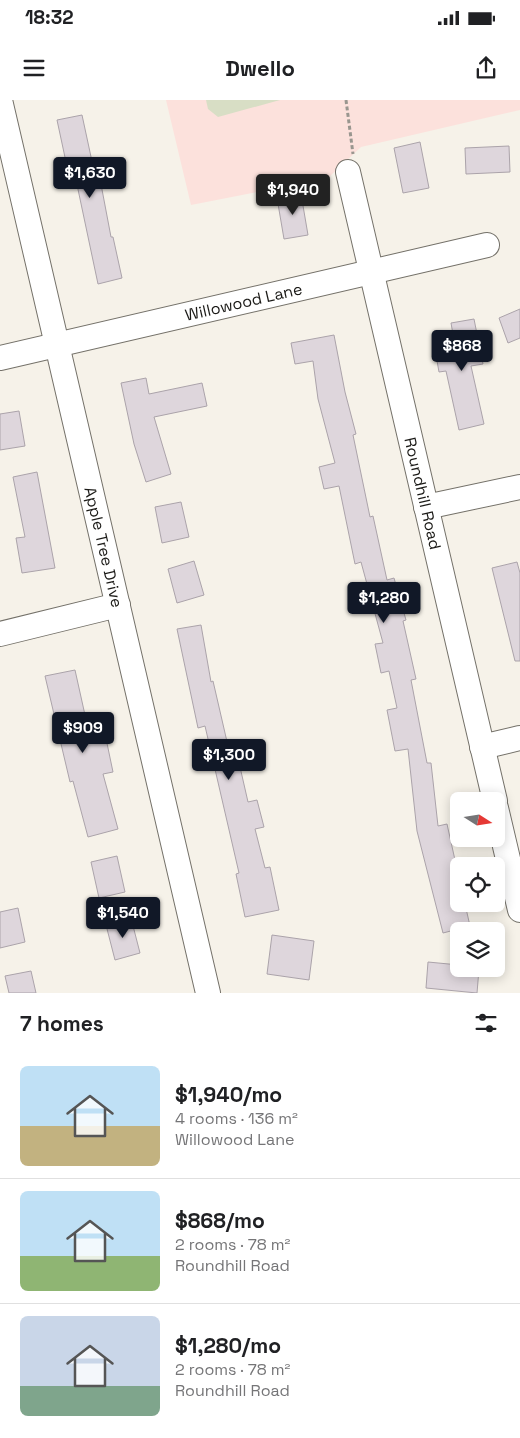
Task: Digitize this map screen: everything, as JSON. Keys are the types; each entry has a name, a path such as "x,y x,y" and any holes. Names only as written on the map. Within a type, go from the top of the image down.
{"street":[{"name":"Apple Tree Drive","path":"0,100 208,993"},
{"name":"Roundhill Road","path":"348,172 493,792"},
{"name":"Willowood Lane","path":"0,358 487,245"},
{"path":"426,507 520,487"},
{"path":"0,634 118,605"},
{"path":"482,747 520,738"},
{"path":"505,846 520,910"}],"path":[{"path":"346,100 353,152 348,172"}],"shaded area":[{"path":"166,100 520,100 520,110 361,147 328,178 191,205"}],"green space":[{"path":"206,100 280,100 218,117 208,109"}],"building":[{"path":"82,115 96,180 100,179 111,237 113,237 122,278 98,284 72,161 66,162 57,120"},
{"path":"420,142 429,188 403,193 394,148"},
{"path":"509,146 510,172 466,174 465,148"},
{"path":"301,194 308,235 284,239 277,198"},
{"path":"520,309 520,338 508,343 499,318"},
{"path":"474,319 483,364 471,366 484,424 459,430 446,371 439,372 434,344 454,340 451,323"},
{"path":"334,335 345,392 356,434 353,435 370,517 373,516 387,580 394,578 406,620 403,621 416,679 411,680 427,763 431,763 438,826 447,824 450,848 452,848 454,857 450,857 450,912 467,912 469,922 450,922 450,931 443,933 417,831 408,749 395,751 387,710 397,708 389,671 381,673 375,644 383,643 361,562 355,564 339,486 324,489 319,467 335,463 318,399 313,361 295,364 291,343"},
{"path":"146,378 149,394 202,383 207,406 154,417 171,474 146,482 134,444 121,383"},
{"path":"19,411 25,446 0,450 0,414"},
{"path":"37,472 55,568 22,573 16,538 25,537 13,477"},
{"path":"181,502 189,537 162,543 155,507"},
{"path":"194,561 204,595 177,603 168,569"},
{"path":"517,562 520,573 520,661 515,661 492,568"},
{"path":"201,625 211,682 213,681 228,746 235,745 248,802 257,800 264,827 255,829 265,868 270,867 279,910 245,917 236,874 239,873 205,726 198,728 177,629"},
{"path":"75,670 89,733 104,729 113,772 103,774 118,829 88,837 73,781 70,782 45,676"},
{"path":"117,856 125,892 99,898 91,862"},
{"path":"18,908 25,942 0,948 0,912"},
{"path":"131,918 140,953 115,960 106,925"},
{"path":"272,935 314,941 309,980 267,974"},
{"path":"428,962 450,964 450,977 478,977 477,993 426,988"},
{"path":"31,971 36,993 9,993 5,976"}]}
